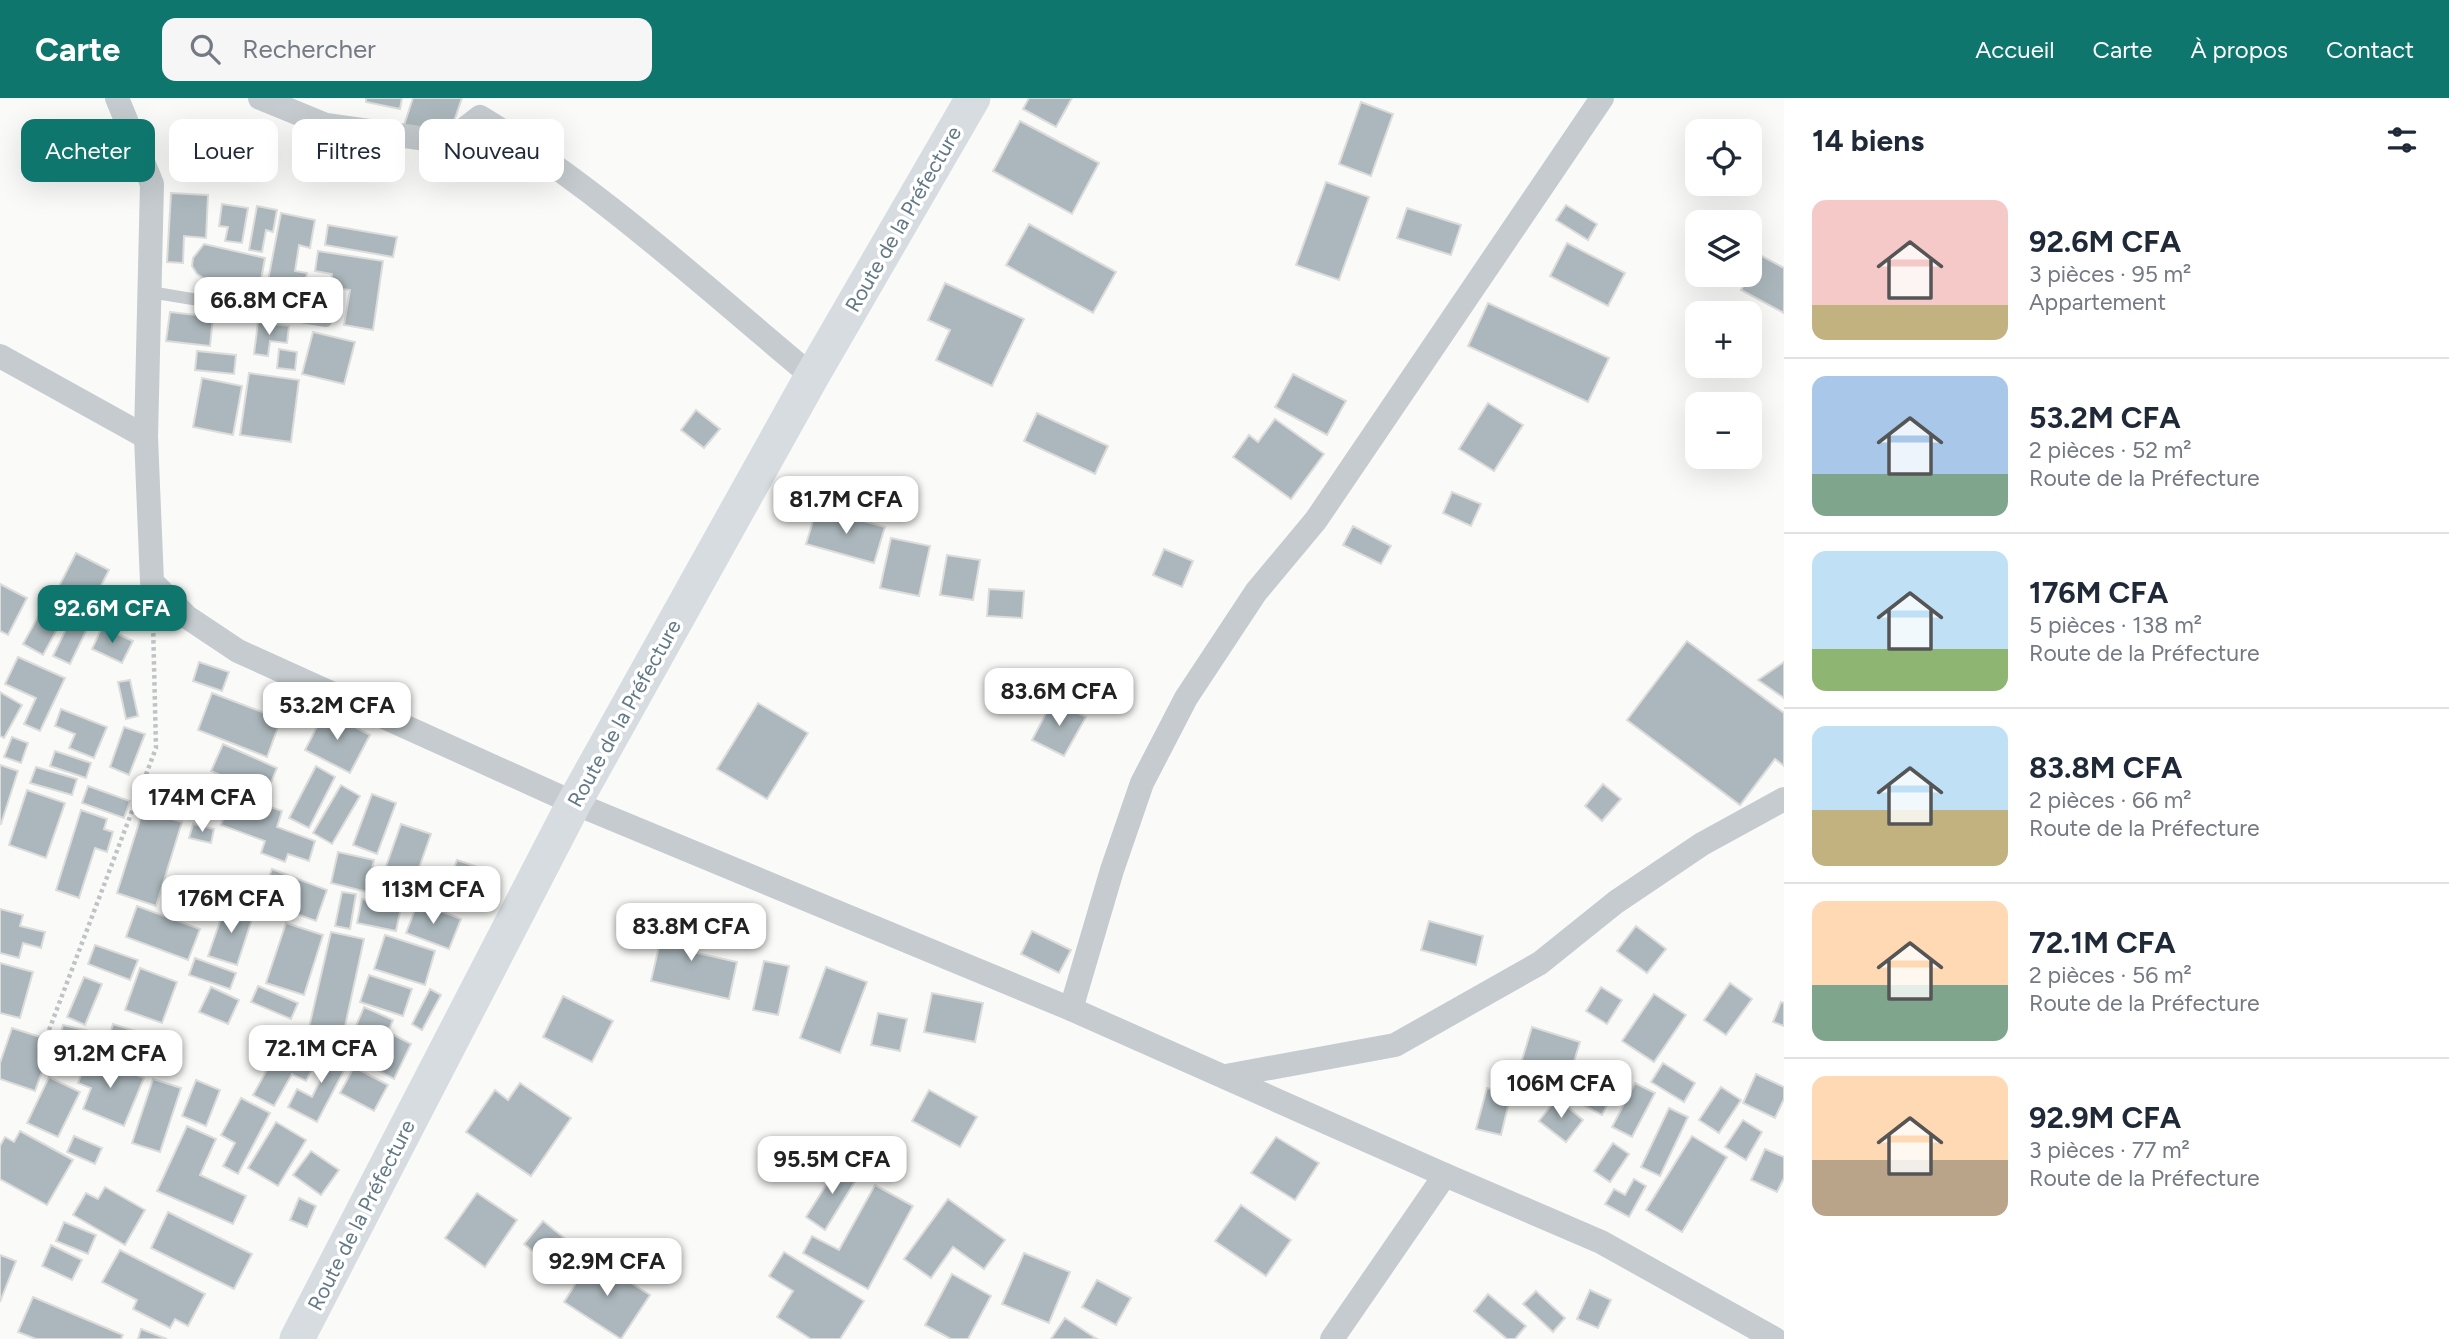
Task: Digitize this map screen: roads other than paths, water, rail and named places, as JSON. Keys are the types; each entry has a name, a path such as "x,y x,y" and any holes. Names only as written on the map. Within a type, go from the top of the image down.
{"street":[{"path":"117,98 152,184 146,437 152,582 187,617 239,651 574,803 1070,1009 1601,1242 1774,1339"},
{"path":"260,98 326,125 447,142 480,117 523,142 642,234 813,376"},
{"name":"Route de la Préfecture","path":"297,1339 574,803 813,376 973,98"},
{"path":"1070,1009 1112,870 1142,783 1186,698 1256,592 1316,520 1602,98"},
{"path":"0,356 146,437"},
{"path":"1226,1076 1395,1045 1540,963 1616,902 1702,844 1784,799"},
{"path":"1332,1339 1446,1175"}],"lane":[{"path":"150,292 327,320"}]}
